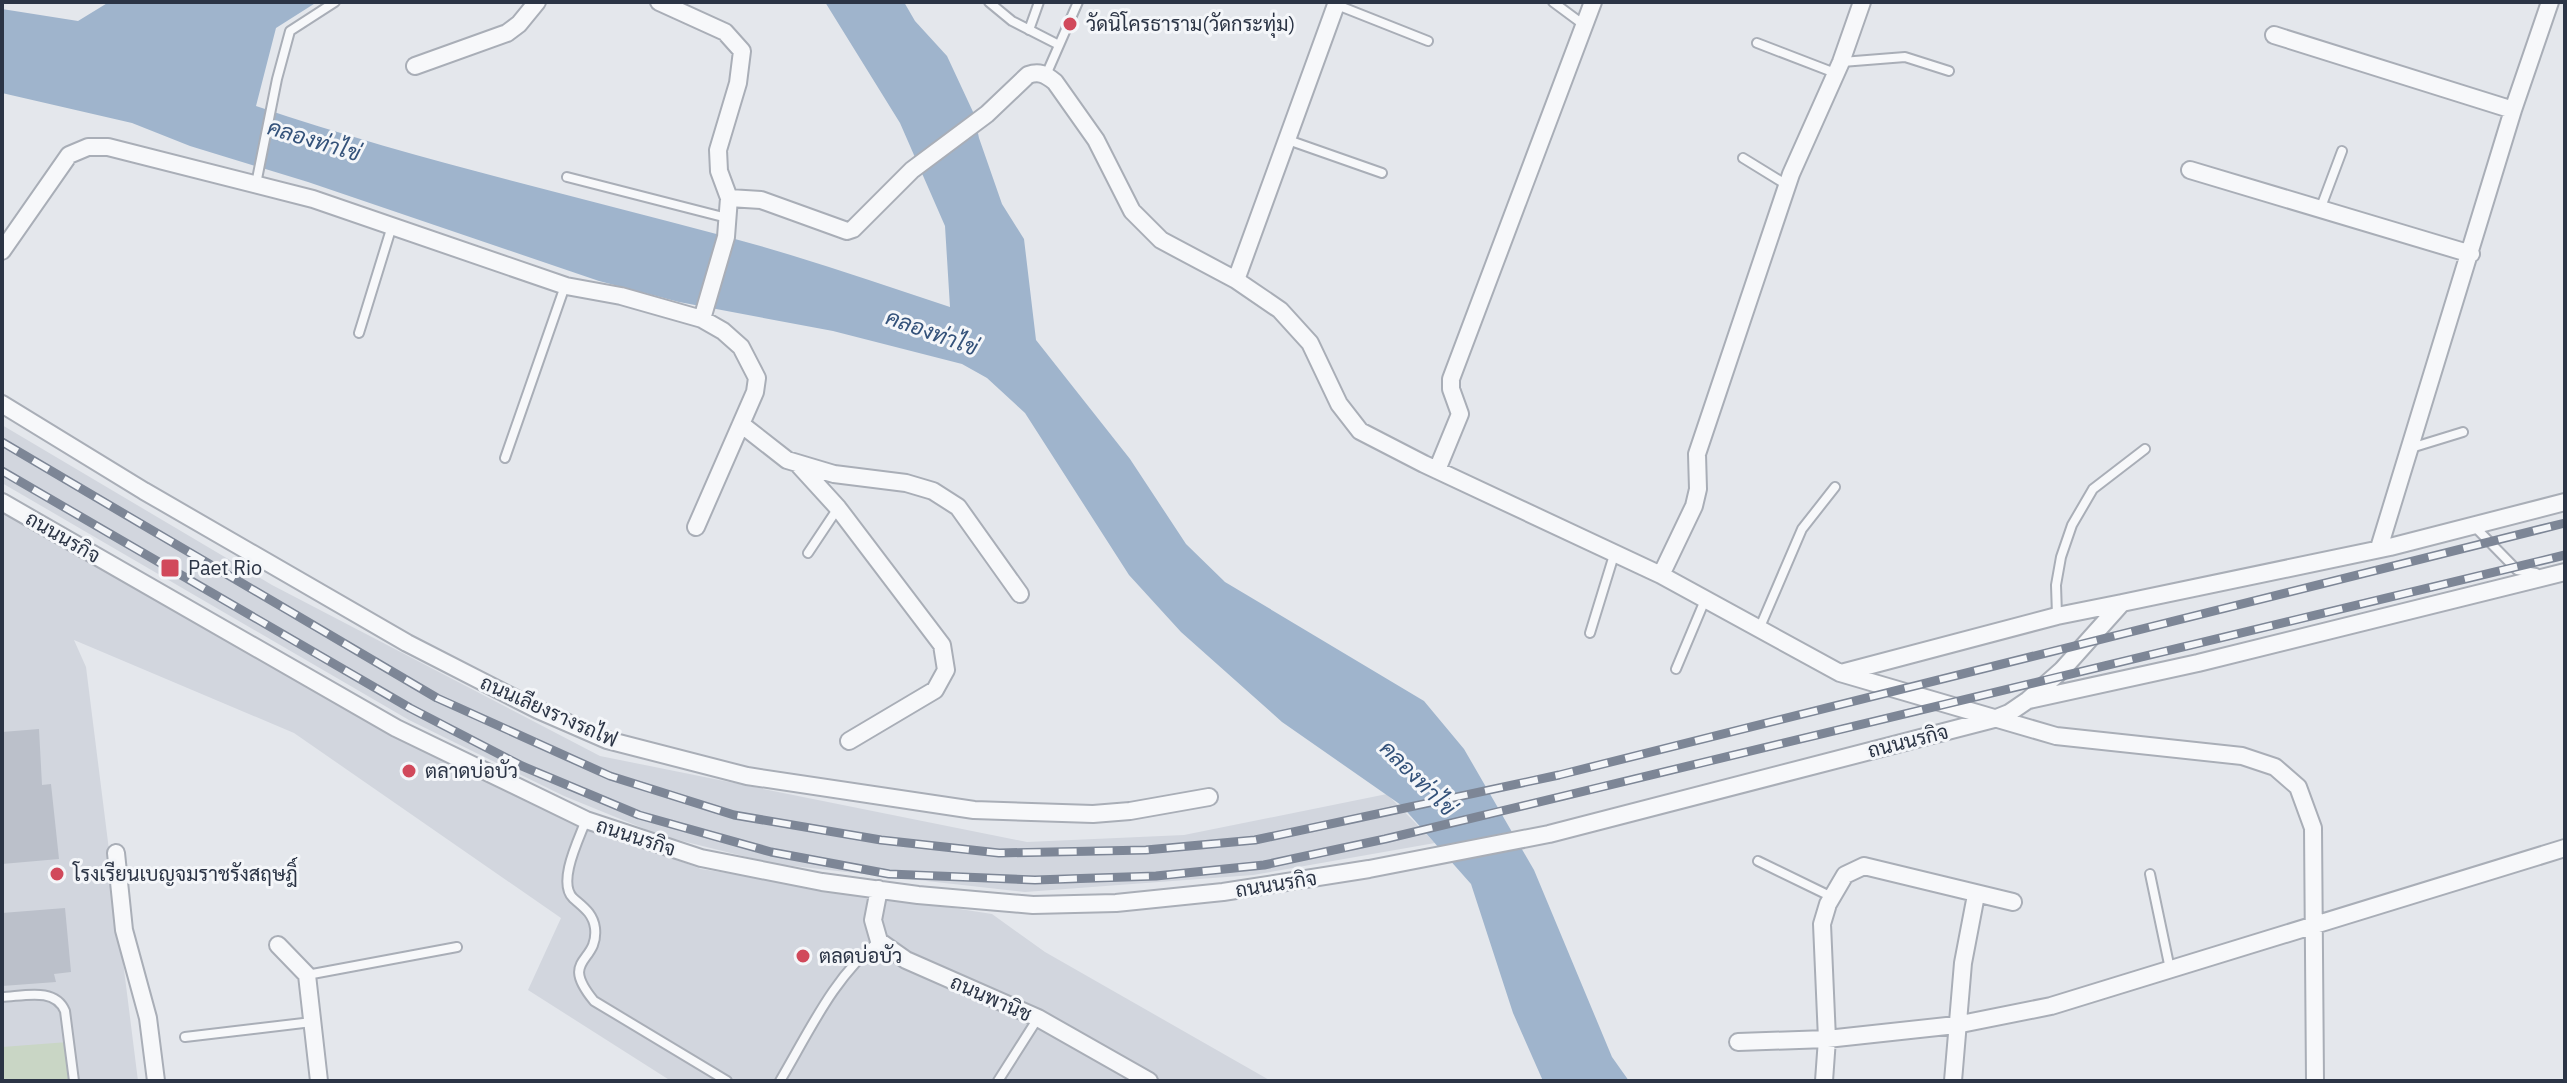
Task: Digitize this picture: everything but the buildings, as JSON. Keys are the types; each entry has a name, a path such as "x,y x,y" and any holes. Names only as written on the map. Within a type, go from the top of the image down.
{"street":[{"path":"415,66 507,33 537,2"},
{"path":"659,2 725,32 742,51 738,83 718,150 719,171 729,198 726,237 703,318"},
{"path":"1437,470 1460,414 1451,389 1451,379 1593,2"},
{"path":"1661,575 1694,506 1698,489 1697,454 1787,186 1838,68 1862,2"},
{"path":"2379,548 2513,110 2550,2"},
{"path":"1236,280 1336,4"},
{"path":"2274,35 2513,110"},
{"path":"729,198 761,200 847,231 853,229 912,170 987,114 1028,75 1046,75 1055,82 1096,140 1132,211 1161,240 1236,280 1280,310 1310,343 1339,404 1360,431 1661,575 1840,673 2056,736 2242,756 2275,767 2298,787 2313,828 2315,1081"},
{"path":"2,251 69,155 88,147 108,147 257,176 313,199 566,286 621,296 703,318 741,347 757,378 755,392 696,527"},
{"path":"2190,170 2471,254"},
{"name":"ถนนเลียงรางรถไฟ","path":"2,404 144,491 407,643 538,710 607,740 747,776 974,810 1093,814 1209,797"},
{"path":"741,424 787,460 834,474 906,483 933,491 958,507 1020,594"},
{"path":"797,463 838,508 942,645 946,670 935,690 849,741"},
{"name":"ถนนนรกิจ","path":"2,502 396,728 586,820 701,858 822,882 918,895 1033,905 1116,903 1223,892 1369,869 1549,834 1994,719 2028,700 2062,670 2122,603"},
{"path":"1840,673 2057,616 2379,548 2565,502"},
{"path":"2028,700 2198,663 2565,572"},
{"path":"1738,1042 1827,1039 1956,1025 2051,1006 2565,848"},
{"path":"116,853 124,930 148,1018 156,1081"},
{"path":"1824,1081 1827,1039 1822,924 1832,897 1845,875 1864,866 2013,902"},
{"path":"879,889 873,920 879,941"},
{"path":"1953,1081 1963,963 1976,895"},
{"name":"ถนนพานิช","path":"879,941 906,960 1038,1018 1147,1080"},
{"path":"278,945 307,975 319,1081"}],"lane":[{"path":"257,176 286,41 295,26 335,2"},
{"path":"989,2 1012,21 1059,45"},
{"path":"1029,30 1039,2"},
{"path":"1046,75 1078,2"},
{"path":"1553,2 1584,25"},
{"path":"1336,4 1428,41"},
{"path":"1757,43 1838,68 1905,57 1949,71"},
{"path":"1288,140 1382,173"},
{"path":"2321,207 2342,151"},
{"path":"1743,158 1787,186"},
{"path":"567,177 727,218"},
{"path":"359,333 392,226"},
{"path":"505,458 566,286"},
{"path":"2411,448 2463,432"},
{"path":"2057,616 2056,585 2072,525 2093,489 2145,449"},
{"path":"1760,627 1802,529 1835,487"},
{"path":"808,553 838,508"},
{"path":"2472,525 2517,570 2542,574 2565,572"},
{"path":"1590,633 1614,555"},
{"path":"1676,669 1705,600"},
{"path":"586,820 566,884 571,896 586,907 595,925 594,940 578,969 580,984 594,1001 727,1081"},
{"path":"1758,861 1832,897"},
{"path":"2150,874 2170,970"},
{"path":"780,1081 835,988 856,959 879,941"},
{"path":"307,975 457,947"},
{"path":"2,997 52,995 61,1001 74,1081"},
{"path":"998,1081 1038,1018"},
{"path":"185,1037 312,1022"}],"shaded area":[{"path":"2,425 272,585 600,756 1027,842 1184,835 1387,794 1435,843 1253,875 1025,892 775,864 662,836 564,796 409,720 2,483"},
{"name":"ตลาดบ่อบัว","path":"2,512 325,695 541,809 701,869 992,914 1045,952 1271,1081 671,1081 528,990 561,918 294,733 74,640 86,667 138,1081 2,1081"}],"green space":[{"path":"68,1042 74,1081 2,1081 2,1047"}],"water":[{"name":"คลองท่าไข่","path":"109,2 317,2 276,28 256,106 430,159 752,244 950,307 945,226 900,123 825,2 904,2 915,21 947,56 974,114 1002,204 1024,239 1036,340 1130,459 1186,544 1225,582 1424,701 1464,749 1534,870 1612,1057 1629,1081 1543,1081 1513,1013 1471,884 1401,805 1282,722 1181,632 1129,575 1025,413 987,378 962,364 833,331 679,302 599,281 308,182 190,146 132,123 2,93 2,9 78,21"}],"railway":[{"path":"2,442 437,698 610,776 734,815 881,840 999,853 1146,850 1255,840 1559,775 2565,523"},
{"path":"2,471 410,708 522,766 639,815 771,852 889,874 1035,880 1156,876 1264,865 1385,839 2565,555"}],"place":[{"name":"วัดนิโครธาราม(วัดกระทุ่ม)","path":"1070,24"},
{"name":"Paet Rio","path":"170,568"},
{"name":"ตลาดบ่อบัว","path":"409,771"},
{"name":"โรงเรียนเบญจมราชรังสฤษฎิ์","path":"57,874"},
{"name":"ตลดบ่อบัว","path":"803,956"}]}
